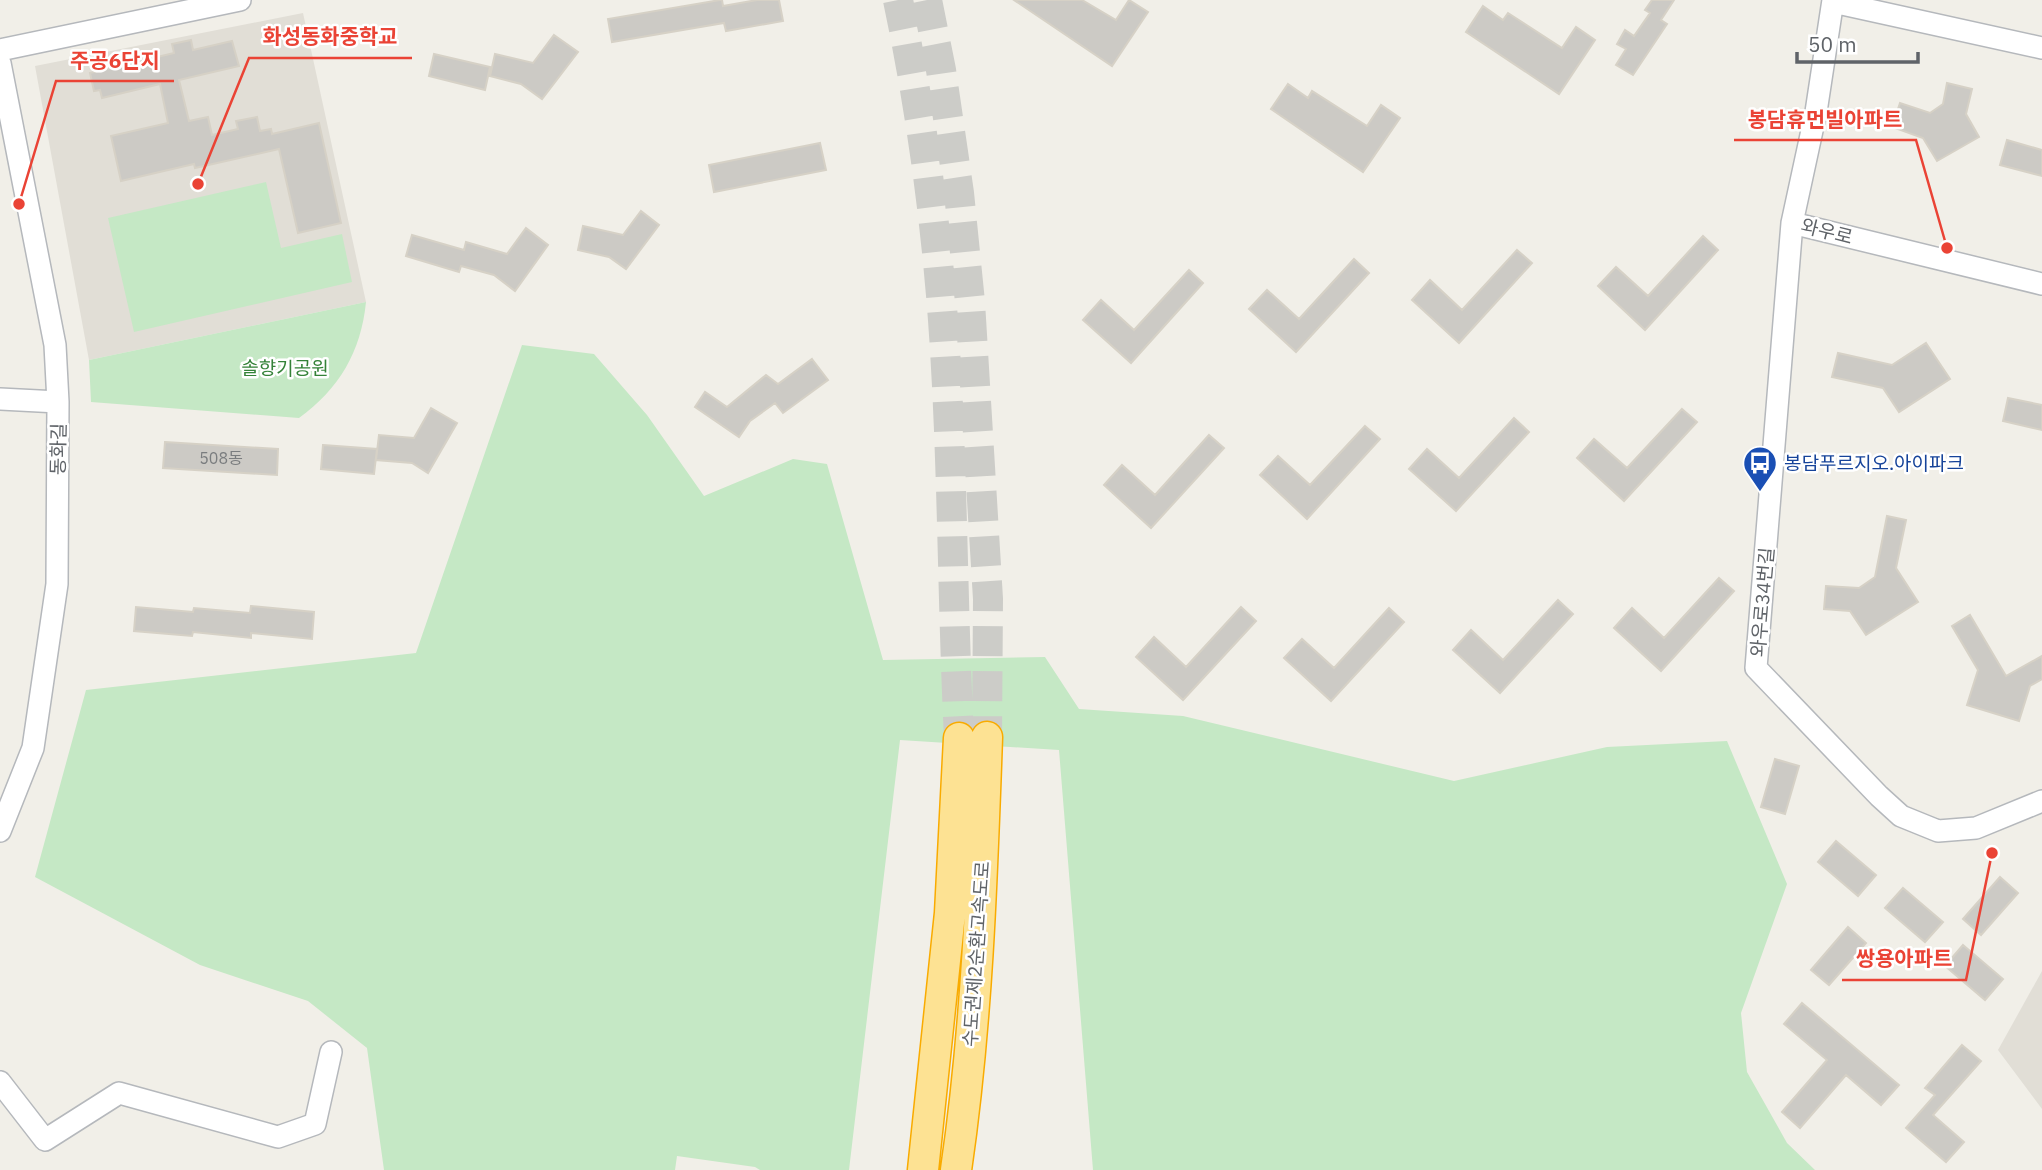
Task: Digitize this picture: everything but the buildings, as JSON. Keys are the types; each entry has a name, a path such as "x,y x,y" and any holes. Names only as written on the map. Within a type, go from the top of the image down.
{"highway":[{"name":"수도권제2순환고속도로","path":"923,1170 950,913 973,737 980,925 972,1031 956,1170"}],"street":[{"path":"0,50 240,0"},
{"path":"1833,1 2042,48"},
{"name":"와우로","path":"1833,1 1816,112 1792,223 2042,284"},
{"name":"동화길","path":"0,63 55,345 58,402 57,584 33,748 0,831"},
{"name":"와우로34번길","path":"1792,223 1756,668 1901,816 1938,831 1976,828 2042,801"},
{"path":"0,399 58,402"},
{"path":"0,1082 45,1140 119,1093 278,1137 315,1124 331,1052"}],"shaded area":[{"path":"303,13 366,302 89,360 35,66"},
{"path":"2042,971 2042,1109 1998,1050"}],"green space":[{"path":"266,182 281,248 342,234 352,282 134,332 108,218"},
{"name":"솔향기공원","path":"366,302 359,337 346,368 326,395 299,418 91,402 89,360"},
{"path":"522,345 594,354 647,415 704,496 793,459 827,464 883,660 1045,657 1079,709 1183,716 1454,781 1607,747 1727,741 1787,884 1741,1013 1747,1072 1787,1143 1815,1170 1093,1170 1059,750 900,740 849,1170 760,1170 755,1167 677,1156 675,1170 384,1170 367,1048 308,1001 200,965 35,877 86,690 416,653"}],"tunnel":[{"path":"898,0 926,159 943,320 959,738"},
{"path":"927,0 941,70 959,193 970,302 988,599 987,737"}],"place":[{"name":"화성동화중학교","path":"198,184"},
{"name":"주공6단지","path":"19,204"},
{"name":"봉담휴먼빌아파트","path":"1947,248"},
{"name":"봉담푸르지오.아이파크","path":"1760,493"},
{"name":"쌍용아파트","path":"1992,853"}]}
